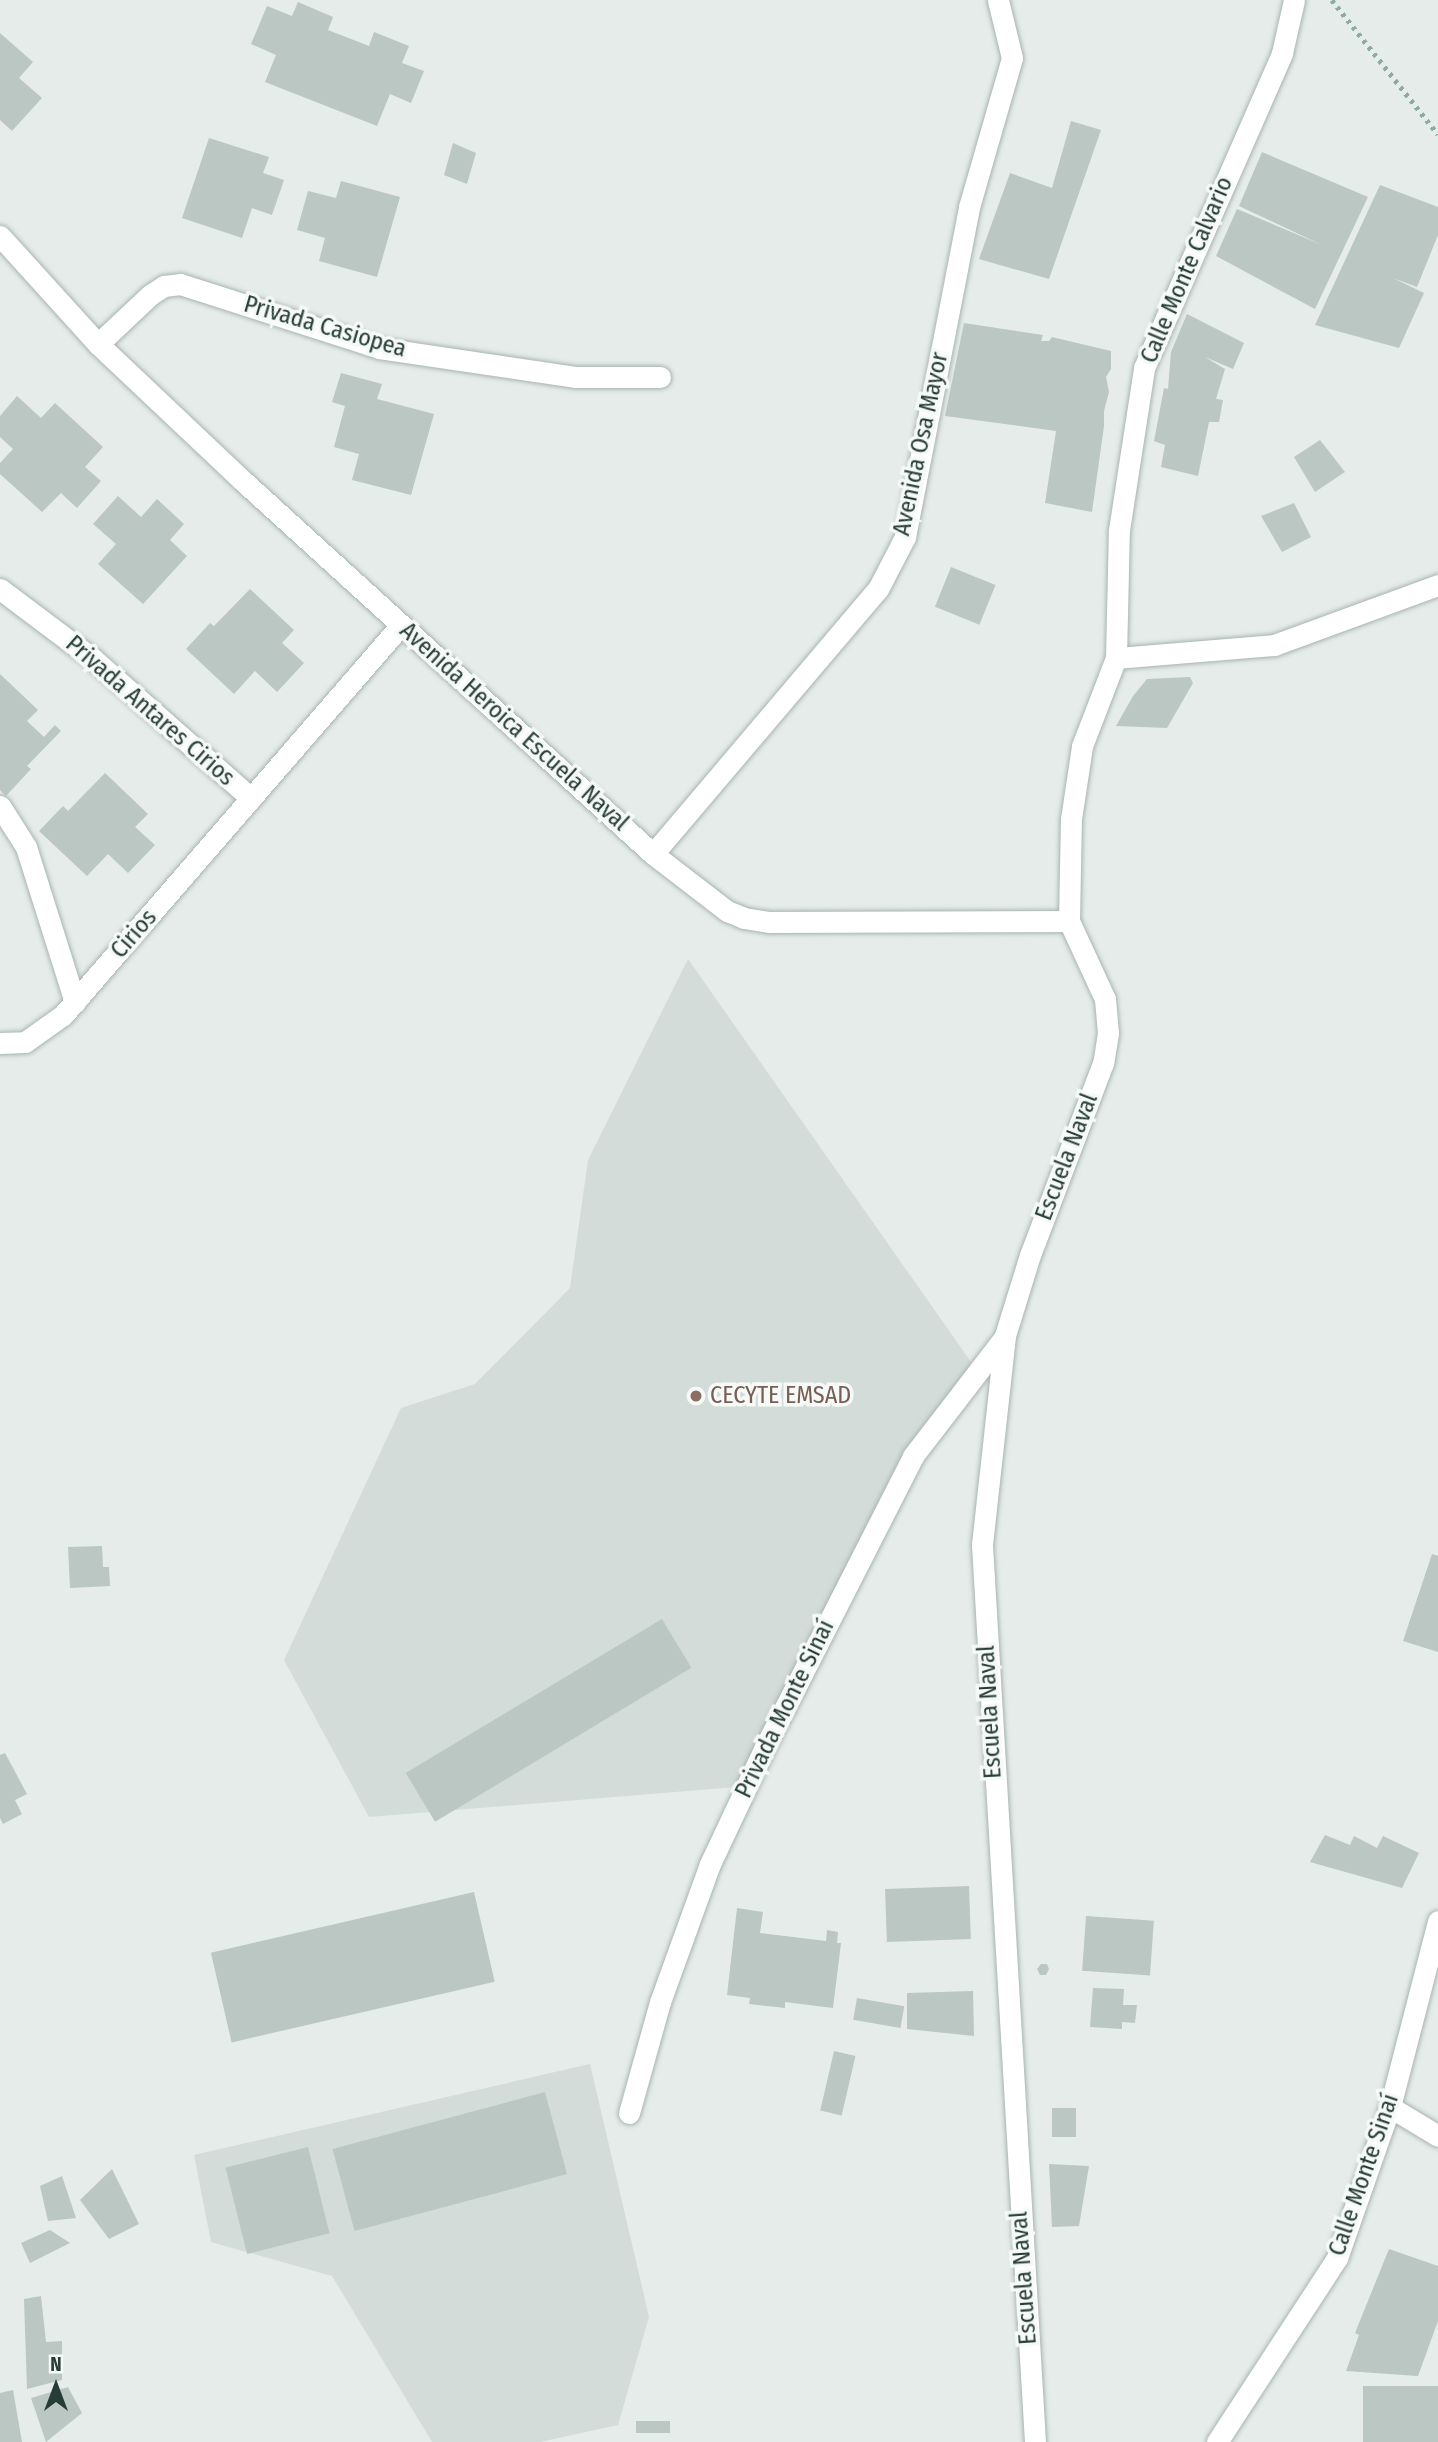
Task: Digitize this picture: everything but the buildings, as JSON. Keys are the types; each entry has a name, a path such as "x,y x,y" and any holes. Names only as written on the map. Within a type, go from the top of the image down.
{"street":[{"name":"Avenida Osa Mayor","path":"653,854 877,589 905,537 969,207 1012,58 998,0"},
{"name":"Calle Monte Calvario","path":"1069,921 1070,819 1082,746 1116,658 1119,530 1144,368 1282,53 1294,0"},
{"name":"Avenida Heroica Escuela Naval","path":"0,236 98,344 653,854 727,911 744,918 770,922 1069,921"},
{"name":"Privada Casiopea","path":"98,344 150,295 164,286 180,284 379,348 575,377 660,377"},
{"path":"1116,658 1274,645 1438,585"},
{"name":"Privada Antares Cirios","path":"0,589 92,658 251,798 401,625"},
{"name":"Cirios","path":"0,1043 25,1042 63,1015 251,798"},
{"path":"0,806 26,847 75,1002"},
{"name":"Escuela Naval","path":"1035,2442 982,1545 1005,1336 1030,1255 1103,1063 1108,1033 1105,999 1069,921"},
{"name":"Privada Monte Sinaí","path":"629,2113 660,2002 710,1864 766,1745 913,1456 1005,1336"},
{"name":"Calle Monte Sinaí","path":"1217,2442 1337,2258 1390,2107 1438,1921"},
{"path":"1390,2107 1438,2136"}],"path":[{"path":"1331,0 1438,134"}],"shaded area":[{"name":"CECYTE EMSAD","path":"688,959 971,1362 748,1786 369,1817 284,1660 401,1408 475,1384 570,1288 588,1160"},
{"path":"590,2064 649,2317 618,2425 540,2442 432,2442 332,2276 211,2242 194,2155"}],"place":[{"name":"CECYTE EMSAD","path":"696,1396"}]}
